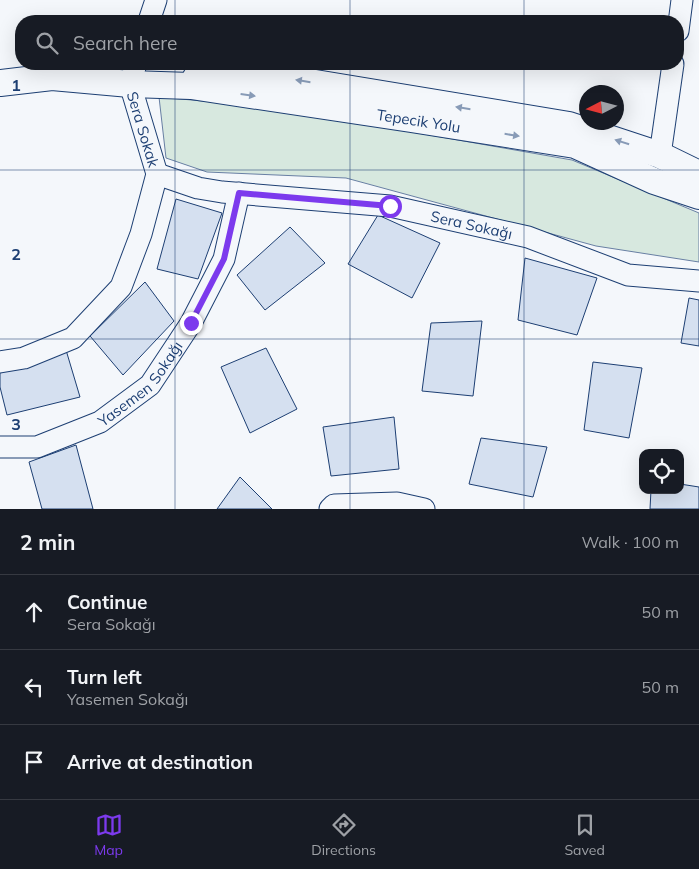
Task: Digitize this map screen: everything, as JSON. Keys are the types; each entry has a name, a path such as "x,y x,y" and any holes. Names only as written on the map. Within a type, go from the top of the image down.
{"main road":[{"name":"Tepecik Yolu","path":"0,83 52,77 248,72 569,125 660,155 699,174"},
{"name":"Tepecik Yolu","path":"133,74 190,86 575,146 654,181 699,196"},
{"path":"654,181 660,155"}],"street":[{"path":"151,15 156,0"},
{"path":"680,15 682,0"},
{"path":"660,155 672,70"},
{"name":"Sera Sokak","path":"133,74 157,174"},
{"path":"0,362 24,358 73,338 121,287 141,234 157,174"},
{"name":"Sera Sokağı","path":"157,174 198,188 222,192 390,206 528,237 628,275 699,281"},
{"name":"Yasemen Sokağı","path":"0,447 37,447 100,422 150,385 191,323 224,259 239,193"},
{"path":"330,509 334,505 397,503 424,509"}],"shaded area":[{"path":"159,97 235,104 401,130 572,160 699,213 699,262 596,246 346,178 207,172 166,158"}],"building":[{"path":"176,199 222,213 198,279 157,269"},
{"path":"378,215 440,243 412,298 348,264"},
{"path":"290,227 325,263 265,310 237,275"},
{"path":"525,258 597,278 577,335 518,320"},
{"path":"145,282 174,321 123,375 90,336"},
{"path":"689,298 699,300 699,346 681,343"},
{"path":"482,321 473,396 422,391 431,323"},
{"path":"266,348 297,409 250,433 221,367"},
{"path":"66,350 80,397 7,415 0,387 0,372"},
{"path":"593,362 642,368 629,438 584,430"},
{"path":"394,417 399,469 331,476 323,427"},
{"path":"481,438 547,447 533,497 469,484"},
{"path":"76,445 93,509 42,509 29,462"},
{"path":"240,477 272,509 217,509"},
{"path":"684,485 699,487 699,509 650,509 651,494 684,494"}],"route":[{"path":"191,323 224,259 239,193 390,206"}]}
